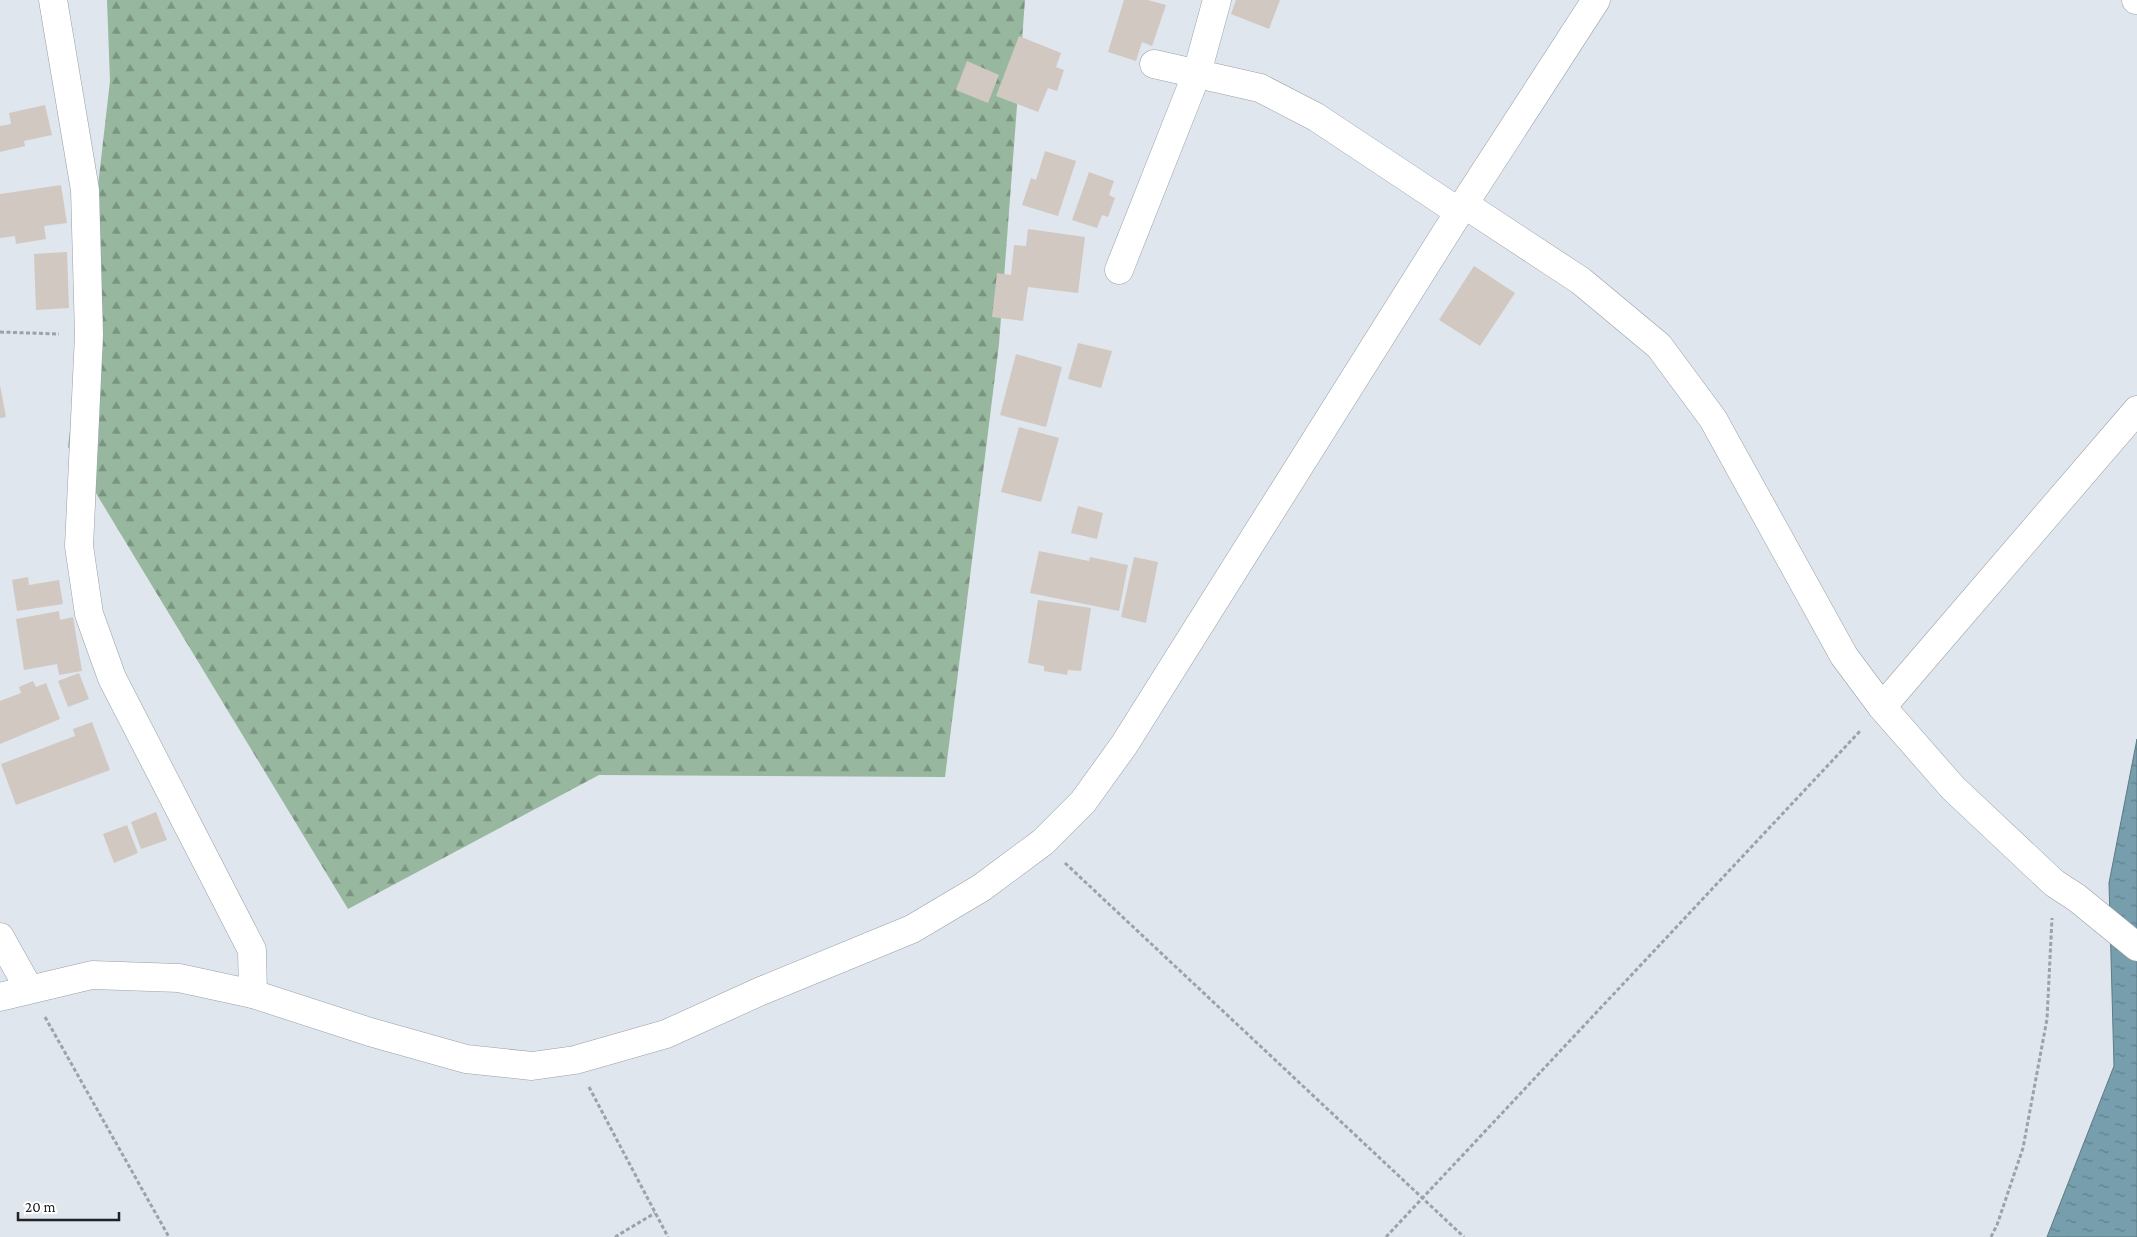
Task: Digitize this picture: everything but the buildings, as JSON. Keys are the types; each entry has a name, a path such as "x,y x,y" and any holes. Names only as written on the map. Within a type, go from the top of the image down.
{"street":[{"path":"53,0 85,190 89,335 79,546 89,614 112,678 252,950 253,994"},
{"path":"1119,270 1197,73 1217,0"},
{"path":"0,997 29,988 92,975 179,978 253,994 370,1032 466,1059 532,1066 575,1060 666,1034 761,991 912,929 981,888 1043,842 1083,802 1124,745 1461,208 1596,0"},
{"path":"1154,64 1260,88 1316,117 1581,281 1658,346 1713,419 1844,656 1882,707 1953,788 2054,883 2076,898 2137,947"},
{"path":"1882,707 2137,410"},
{"path":"0,938 29,988"}],"path":[{"path":"0,332 89,335"},
{"path":"1386,1237 1882,707"},
{"path":"1043,842 1464,1237"},
{"path":"1991,1237 1998,1225 2023,1148 2048,1019 2054,883"},
{"path":"29,988 169,1237"},
{"path":"575,1060 668,1237"},
{"path":"615,1237 655,1213"}],"green space":[{"path":"107,0 1025,0 999,344 945,777 599,775 348,909 68,447 110,81"}],"water":[{"path":"2137,739 2137,1237 2047,1237 2114,1066 2109,883"}]}
